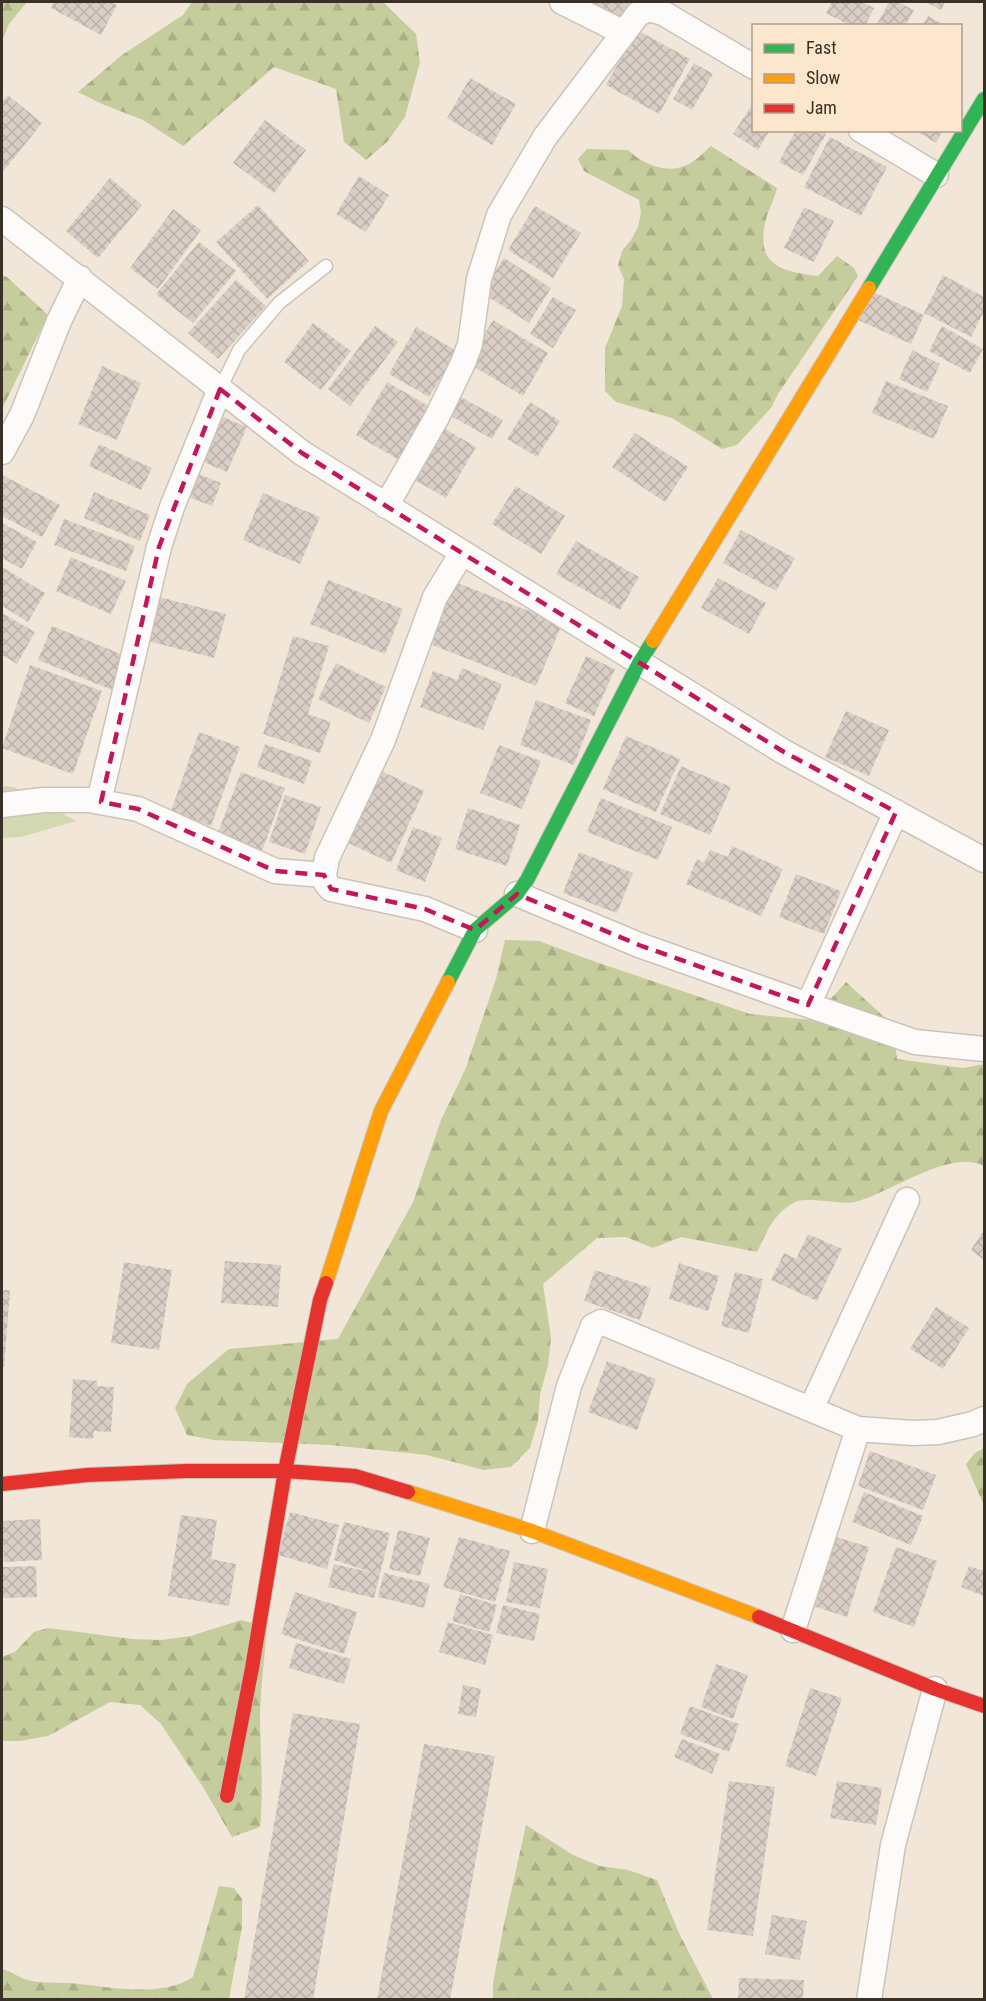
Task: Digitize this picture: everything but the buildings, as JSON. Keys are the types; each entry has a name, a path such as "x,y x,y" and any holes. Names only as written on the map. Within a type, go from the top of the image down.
{"street":[{"path":"562,2 624,33"},
{"path":"387,506 437,417 463,363 470,344 479,279 500,215 545,136 638,14 643,11 656,10 752,66"},
{"path":"227,1796 252,1668 285,1471 320,1300 381,1111 475,930 517,894 527,880 639,663 984,99"},
{"path":"864,132 936,176"},
{"path":"2,219 302,453 784,752 984,860"},
{"path":"2,452 22,415 58,321 80,279"},
{"path":"101,802 101,793 159,547 172,507 220,389"},
{"path":"462,553 435,597 383,740 327,858 324,874 326,883 332,889 425,909 475,930"},
{"path":"2,805 43,800 89,800 138,809 275,872 324,874"},
{"path":"808,1005 896,812"},
{"path":"517,894 639,945 915,1042 984,1049"},
{"path":"811,1409 907,1200"},
{"path":"532,1531 569,1386 593,1326 601,1322 858,1429 913,1433 938,1432 973,1424 984,1419"},
{"path":"793,1630 858,1429"},
{"path":"2,1484 87,1475 164,1472 285,1471 355,1476 532,1531 793,1630 935,1689 984,1706"},
{"path":"869,2000 892,1845 935,1689"}],"lane":[{"path":"220,389 239,350 279,303 326,266"}],"highlighted area":[{"path":"220,389 302,453 386,506 784,752 896,812 808,1005 639,945 517,894 475,930 425,909 331,889 324,875 275,871 138,809 101,802 159,547"}],"green space":[{"path":"2,2 27,2 9,24 2,41"},
{"path":"192,2 383,2 416,34 420,62 405,117 387,142 366,160 344,142 336,89 274,67 183,146 143,120 78,92 122,55 183,15"},
{"path":"711,146 777,188 763,234 767,256 773,263 792,271 818,276 837,256 854,268 858,276 778,394 771,408 737,445 722,449 672,418 616,402 605,391 605,348 622,306 624,279 618,265 622,251 638,227 641,213 639,200 584,171 578,159 587,149 628,150 649,164 673,169 692,162"},
{"path":"2,275 48,315 2,409"},
{"path":"2,786 14,787 76,821 21,837 2,838"},
{"path":"505,940 539,941 750,1014 812,1020 846,982 893,1025 897,1059 963,1068 984,1064 984,1166 970,1162 937,1167 855,1202 800,1200 776,1217 757,1252 681,1237 653,1248 626,1237 597,1238 543,1284 551,1338 548,1366 540,1394 538,1421 530,1448 511,1467 484,1470 427,1455 330,1445 214,1440 187,1435 175,1408 187,1384 229,1349 338,1339 413,1202 441,1120 465,1070 496,979"},
{"path":"984,1448 984,1506 966,1464 975,1453"},
{"path":"241,1620 267,1627 260,1711 262,1784 260,1827 232,1837 203,1787 161,1724 140,1705 110,1702 48,1736 20,1741 2,1741 2,1657 15,1652 34,1632 48,1628 132,1639 161,1640 191,1636"},
{"path":"526,1825 573,1855 600,1866 628,1870 657,1880 679,1933 713,1999 493,1999 493,1983 504,1924"},
{"path":"219,1886 234,1888 242,1899 242,1927 229,1999 2,1999 2,1969 32,1981 132,1989 165,1988 193,1977"}],"traffic: fast":[{"path":"869,288 984,99"},
{"path":"448,982 475,930 517,894 527,880 639,663 653,641"}],"traffic: slow":[{"path":"653,641 869,288"},
{"path":"326,1283 381,1111 448,982"},
{"path":"408,1492 532,1531 759,1617"}],"traffic: jam":[{"path":"227,1796 252,1668 285,1471 320,1300 326,1283"},
{"path":"2,1484 87,1475 186,1471 285,1471 355,1476 408,1492"},
{"path":"759,1617 935,1689 984,1706"}]}
